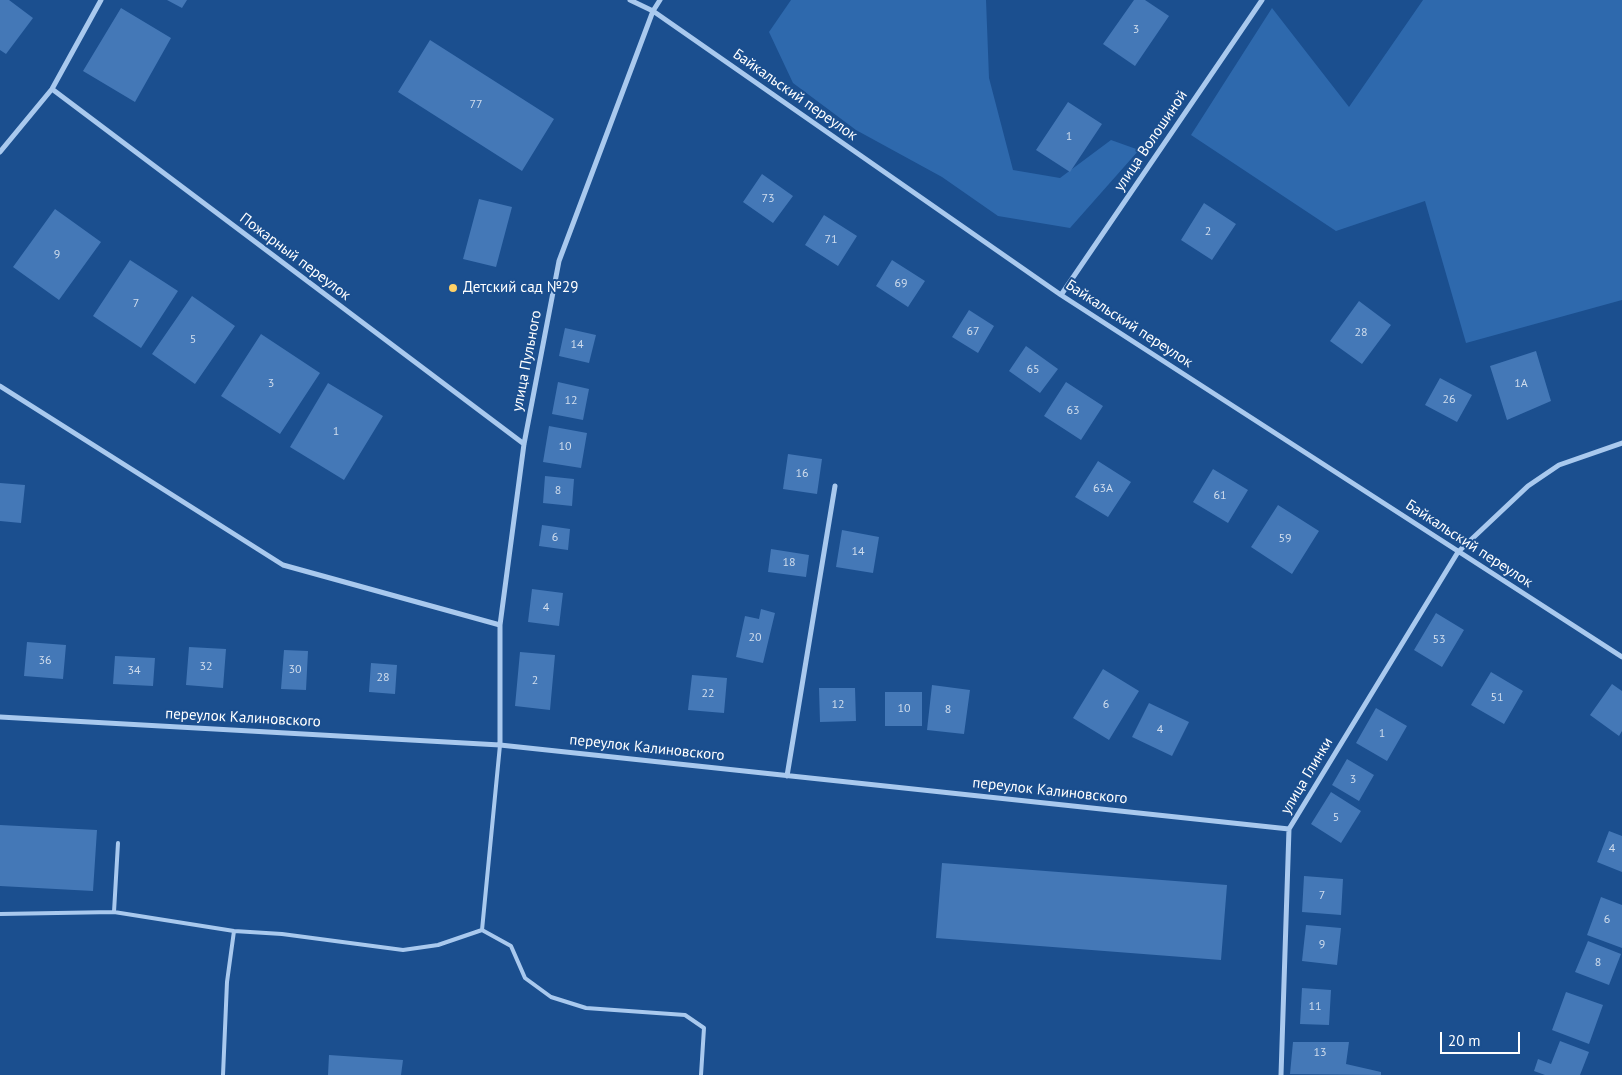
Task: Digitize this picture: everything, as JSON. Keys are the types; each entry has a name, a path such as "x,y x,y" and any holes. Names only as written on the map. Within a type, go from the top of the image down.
{"street":[{"path":"0,152 52,89 101,0"},
{"name":"Байкальский переулок","path":"630,0 653,11 1061,295 1622,657"},
{"name":"улица Пульного","path":"500,745 500,625 524,444 559,261 653,11 660,0"},
{"name":"улица Волошиной","path":"1061,295 1262,0"},
{"name":"Пожарный переулок","path":"52,89 524,444"},
{"path":"0,386 283,565 500,625"},
{"name":"улица Глинки","path":"1281,1075 1289,830 1458,552 1528,486 1559,465 1622,443"},
{"path":"787,776 835,486"},
{"name":"переулок Калиновского","path":"0,717 500,745 1289,830"}],"lane":[{"path":"482,930 500,745"},
{"path":"114,912 118,843"},
{"path":"0,914 114,912 234,931 282,934 403,950 438,945 482,930 512,946 525,978 551,997 586,1008 685,1015 704,1028 701,1075"},
{"path":"223,1075 227,982 234,931"}],"shaded area":[{"path":"791,0 986,0 989,78 1013,170 1060,178 1111,140 1139,150 1070,228 998,216 942,177 856,130 793,83 769,32"},
{"path":"1423,0 1622,0 1622,300 1466,343 1425,201 1336,231 1191,135 1272,8 1349,107"}],"building":[{"path":"0,0 9,0 33,18 6,54 0,50"},
{"path":"167,0 187,0 182,8"},
{"path":"1134,0 1145,0 1169,16 1135,66 1103,44"},
{"path":"121,8 171,38 135,102 83,71"},
{"path":"430,40 554,119 522,171 398,92"},
{"path":"1068,102 1102,124 1070,172 1036,150"},
{"path":"762,174 793,196 773,223 743,202"},
{"path":"479,199 512,207 496,267 463,259"},
{"path":"1204,203 1236,224 1212,260 1181,240"},
{"path":"55,209 101,242 59,300 13,267"},
{"path":"824,215 857,236 838,266 805,245"},
{"path":"130,260 178,291 141,348 93,316"},
{"path":"892,260 925,281 908,307 876,286"},
{"path":"192,296 235,326 195,384 152,354"},
{"path":"1359,301 1391,325 1362,364 1330,341"},
{"path":"969,310 994,326 978,353 952,337"},
{"path":"565,328 596,335 589,363 559,356"},
{"path":"261,334 320,373 280,434 221,396"},
{"path":"1026,346 1058,369 1040,393 1009,371"},
{"path":"1536,351 1551,401 1507,420 1490,366"},
{"path":"1440,378 1472,395 1457,422 1425,405"},
{"path":"558,382 589,389 583,420 552,414"},
{"path":"1066,382 1103,406 1081,440 1044,416"},
{"path":"328,383 383,416 344,480 290,447"},
{"path":"549,426 587,433 581,468 543,462"},
{"path":"788,454 822,459 817,494 783,489"},
{"path":"1098,461 1131,482 1108,517 1075,497"},
{"path":"1213,469 1248,490 1228,523 1193,502"},
{"path":"545,476 574,479 572,506 543,503"},
{"path":"0,483 25,485 21,523 0,521"},
{"path":"1278,505 1319,531 1292,574 1251,547"},
{"path":"542,525 570,529 568,550 539,546"},
{"path":"842,530 879,537 873,573 836,567"},
{"path":"771,549 809,555 806,577 768,572"},
{"path":"532,589 563,593 559,626 528,622"},
{"path":"761,609 775,613 763,663 736,657 745,616 759,619"},
{"path":"1436,613 1464,630 1442,667 1414,650"},
{"path":"27,642 66,645 63,679 24,676"},
{"path":"189,647 226,649 223,688 186,685"},
{"path":"284,650 308,651 306,690 281,689"},
{"path":"520,652 555,655 550,710 515,706"},
{"path":"115,656 155,658 153,686 113,684"},
{"path":"371,663 397,665 395,694 369,692"},
{"path":"1103,669 1139,691 1109,740 1073,718"},
{"path":"1491,672 1523,691 1504,724 1471,705"},
{"path":"692,675 727,678 724,713 688,710"},
{"path":"1612,684 1622,691 1622,731 1619,736 1590,715"},
{"path":"932,685 970,690 964,734 927,730"},
{"path":"819,688 855,688 856,721 820,722"},
{"path":"885,692 922,692 922,726 885,726"},
{"path":"1149,703 1189,722 1172,756 1132,737"},
{"path":"1376,708 1407,726 1387,761 1356,743"},
{"path":"1347,759 1374,775 1359,801 1332,785"},
{"path":"1331,792 1361,811 1341,843 1311,824"},
{"path":"0,825 97,830 93,891 0,886"},
{"path":"1609,831 1622,836 1622,872 1597,862"},
{"path":"942,863 1227,885 1221,960 936,938"},
{"path":"1304,876 1343,879 1341,915 1302,912"},
{"path":"1601,897 1622,905 1622,948 1587,935"},
{"path":"1306,925 1341,928 1337,965 1302,961"},
{"path":"1588,941 1621,954 1609,985 1575,972"},
{"path":"1302,988 1331,990 1329,1025 1300,1024"},
{"path":"1566,992 1603,1005 1589,1044 1552,1030"},
{"path":"1560,1041 1589,1052 1580,1075 1545,1075 1534,1071 1538,1059 1551,1064"},
{"path":"1293,1042 1349,1042 1346,1064 1381,1072 1381,1075 1290,1074"},
{"path":"329,1055 403,1060 401,1075 328,1075"}],"place":[{"name":"Детский сад №29","path":"453,288"}]}
